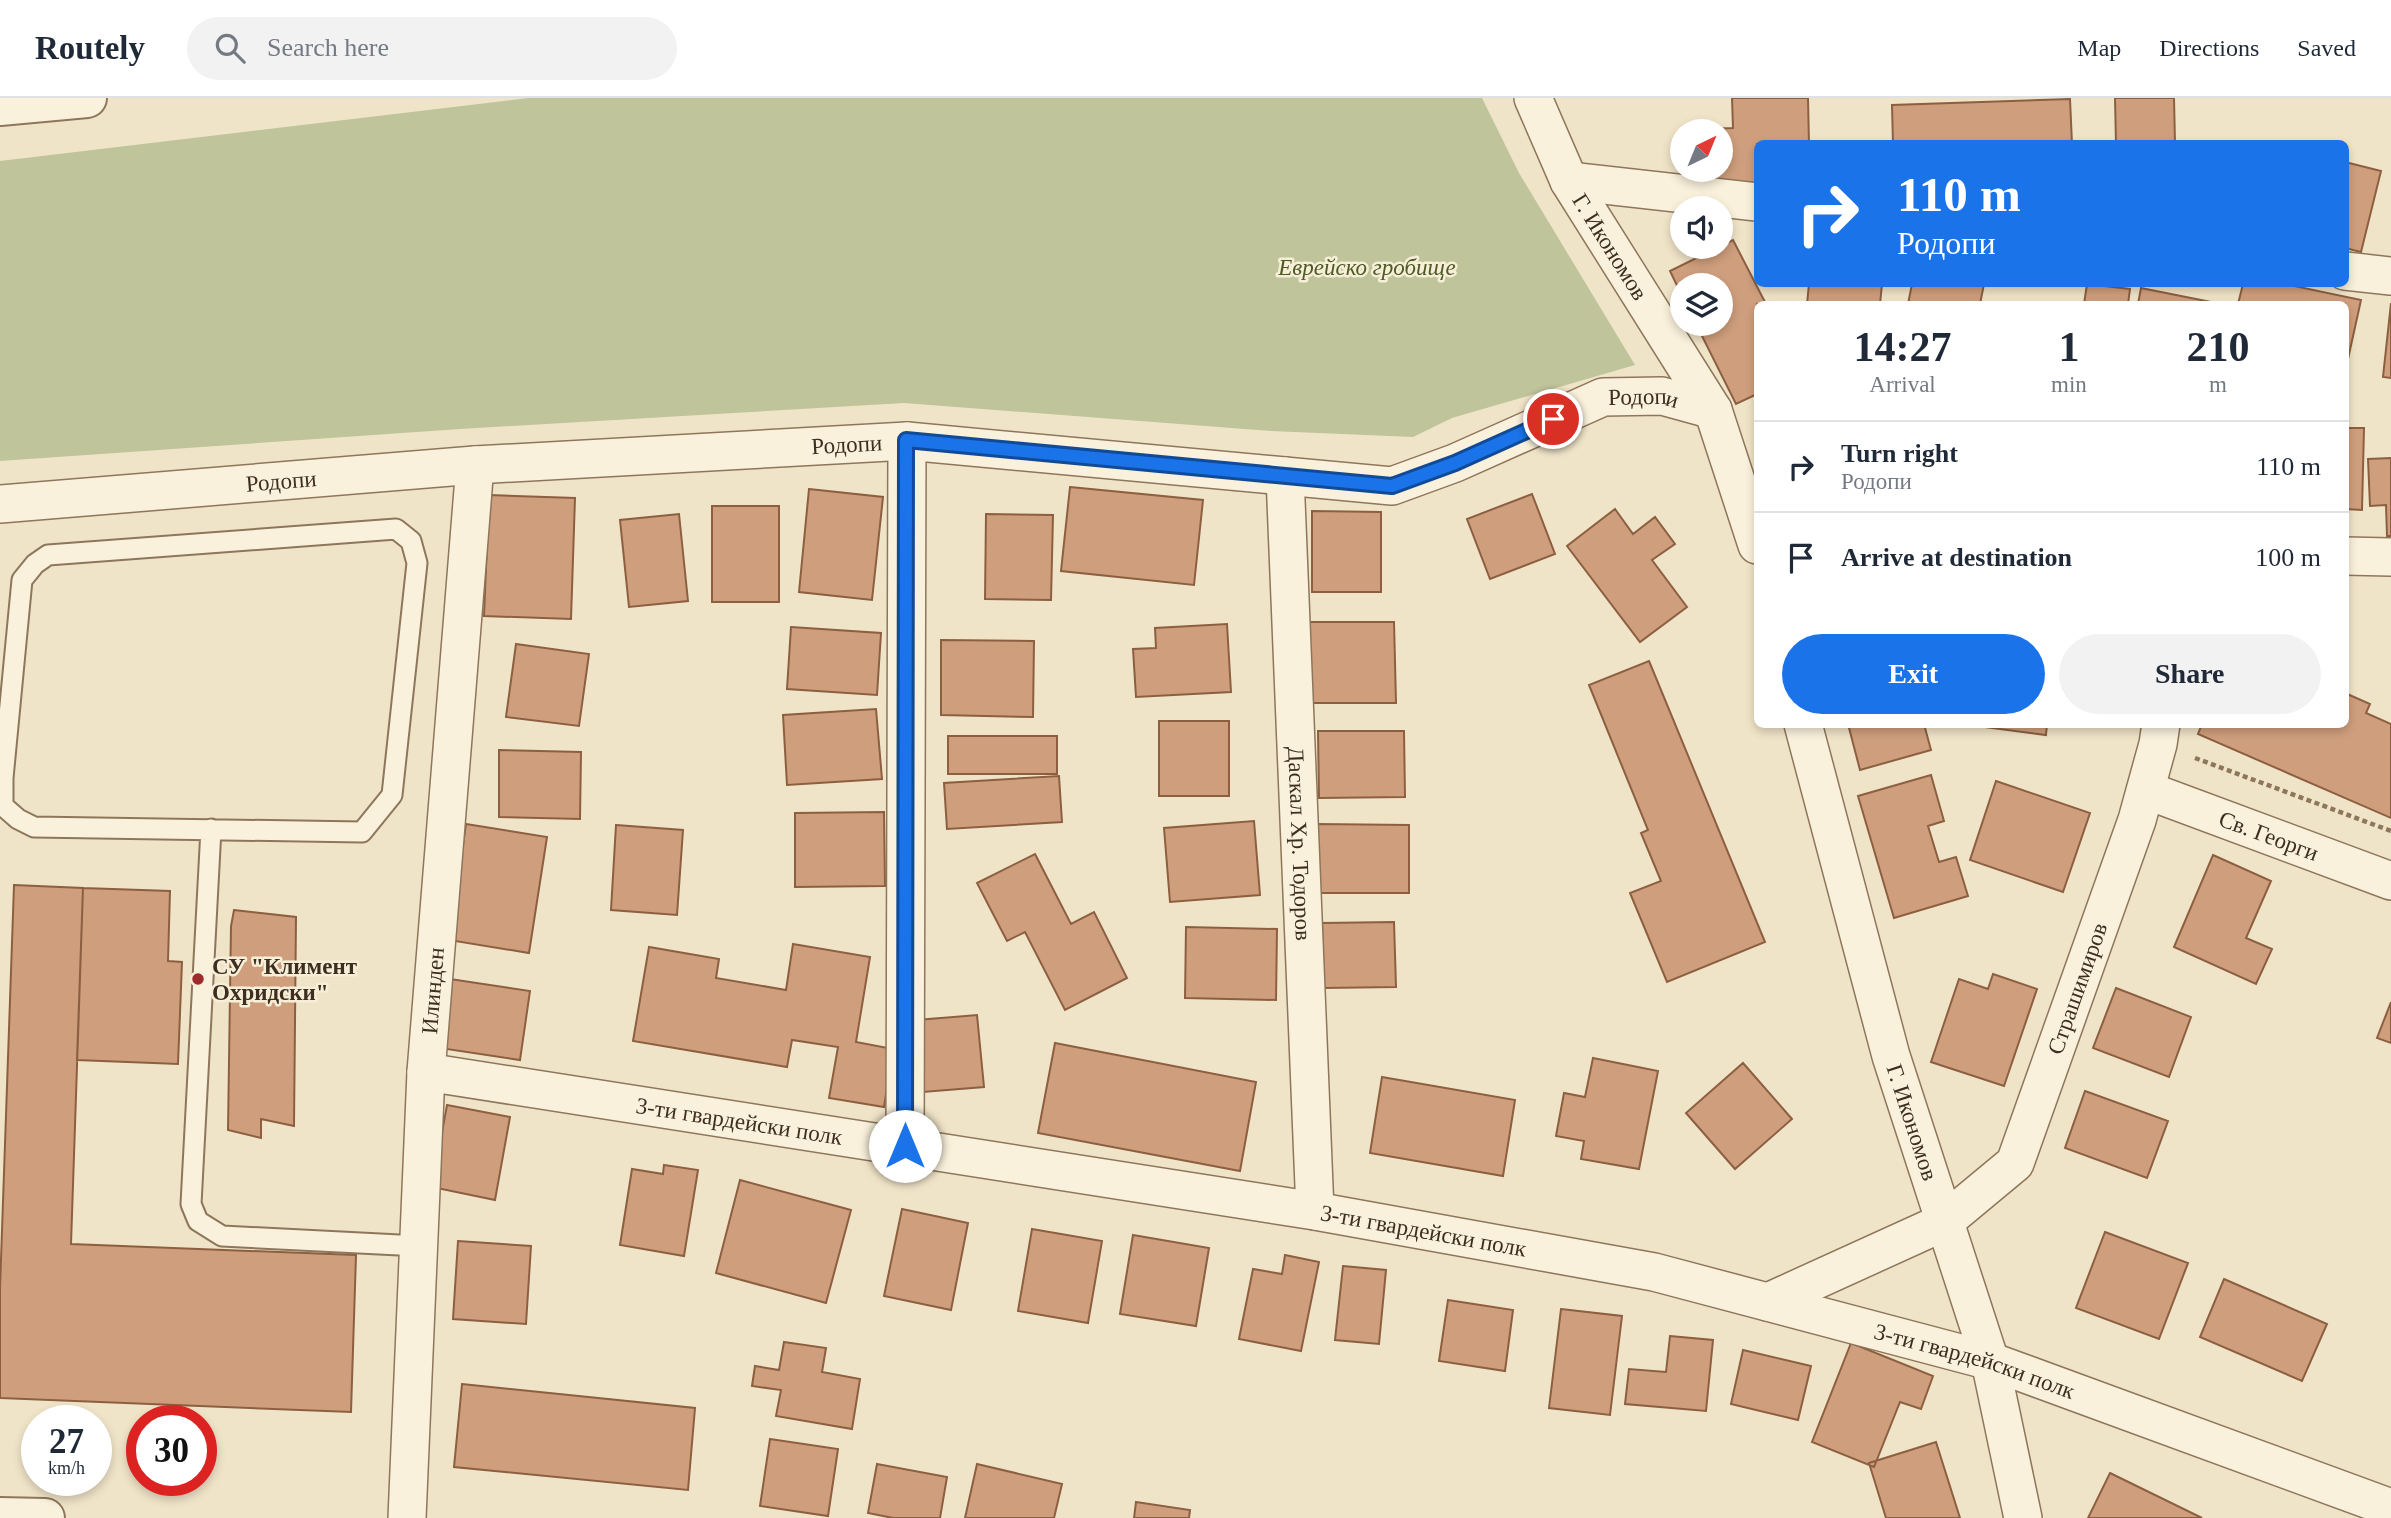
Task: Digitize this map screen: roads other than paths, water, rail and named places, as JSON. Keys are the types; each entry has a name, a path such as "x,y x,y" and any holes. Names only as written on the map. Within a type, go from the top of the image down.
{"street":[{"path":"0,106 87,98"},
{"name":"Г. Икономов","path":"1533,98 1569,181 1713,410 1754,536"},
{"path":"1569,181 1754,202"},
{"path":"2349,271 2391,276"},
{"name":"Родопи","path":"0,504 475,465 906,440 1392,486 1455,463 1603,397 1662,396 1713,410"},
{"path":"905,1146 906,440"},
{"name":"Илинден","path":"407,1518 426,1072 475,465"},
{"name":"Даскал Хр. Тодоров","path":"1285,476 1315,1212"},
{"path":"2349,556 2391,557"},
{"name":"Г. Икономов","path":"1804,728 1891,1056 1990,1361 2023,1518"},
{"name":"Страшимиров","path":"1768,1302 1944,1222 2015,1163 2146,790 2160,734"},
{"name":"Св. Георги","path":"2146,790 2391,881"},
{"name":"3-ти гвардейски полк","path":"426,1072 1315,1212 1654,1272 1990,1361 2391,1508"},
{"path":"0,1517 44,1518"}],"lane":[{"path":"396,529 411,541 417,563 391,795 362,832 211,829 34,827 18,819 3,806 3,778 22,580 35,564 48,555 396,529"},
{"path":"211,829 191,1203 198,1222 222,1236 419,1246"}],"place":[{"name":"СУ \"Климент Охридски\"","path":"198,979"}],"park label":[{"name":"Еврейско гробище","path":"1367,267"}]}
